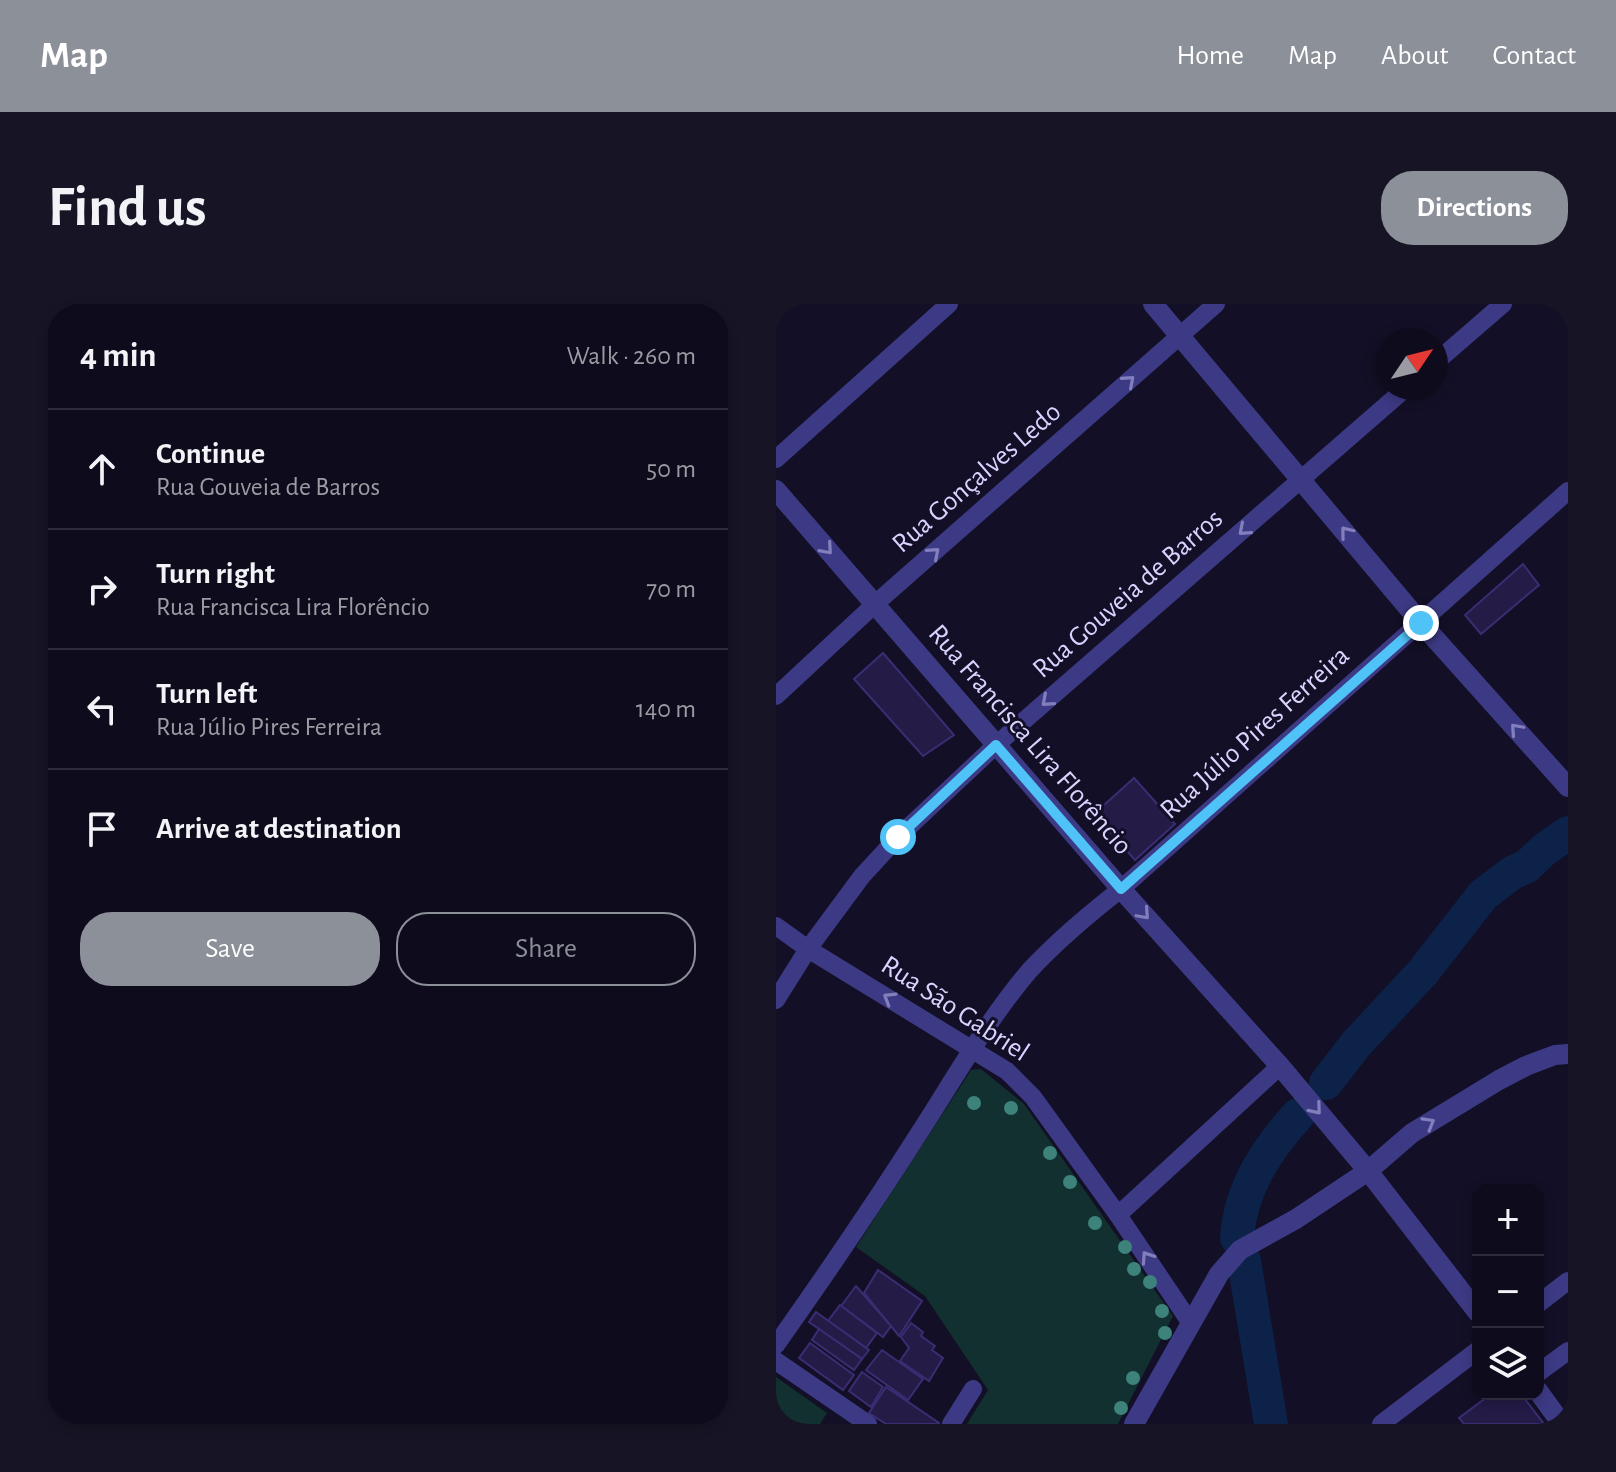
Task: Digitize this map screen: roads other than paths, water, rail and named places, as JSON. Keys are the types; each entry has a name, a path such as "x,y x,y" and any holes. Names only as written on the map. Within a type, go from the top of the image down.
{"street":[{"path":"776,459 949,304"},
{"path":"1153,304 1421,623 1568,787"},
{"name":"Rua Gonçalves Ledo","path":"776,696 875,604 1216,304"},
{"path":"1448,352 1503,304"},
{"name":"Rua Gouveia de Barros","path":"776,1000 808,949 871,866 898,837 996,745 1392,400"},
{"name":"Rua Francisca Lira Florêncio","path":"776,490 1121,889 1280,1066 1368,1171 1472,1305"},
{"name":"Rua Júlio Pires Ferreira","path":"776,1345 855,1232 1002,1005 1031,970 1068,932 1121,889 1568,491"},
{"name":"Rua São Gabriel","path":"776,926 808,949 1007,1071 1033,1097 1190,1322"},
{"path":"1134,1424 1219,1274 1240,1250 1296,1219 1368,1171 1412,1133 1526,1066 1564,1051"},
{"path":"1118,1215 1280,1066"},
{"path":"1544,1299 1568,1281"},
{"path":"1544,1369 1568,1351"},
{"path":"1381,1424 1472,1355"},
{"path":"776,1361 868,1424"},
{"path":"951,1424 973,1389"},
{"path":"1544,1399 1562,1424"}],"waterway":[{"path":"1326,1083 1356,1044 1423,972 1483,895 1512,873 1527,866 1568,833"},
{"path":"1237,1238 1249,1187 1275,1142 1298,1115"},
{"path":"1244,1261 1271,1424"}]}
